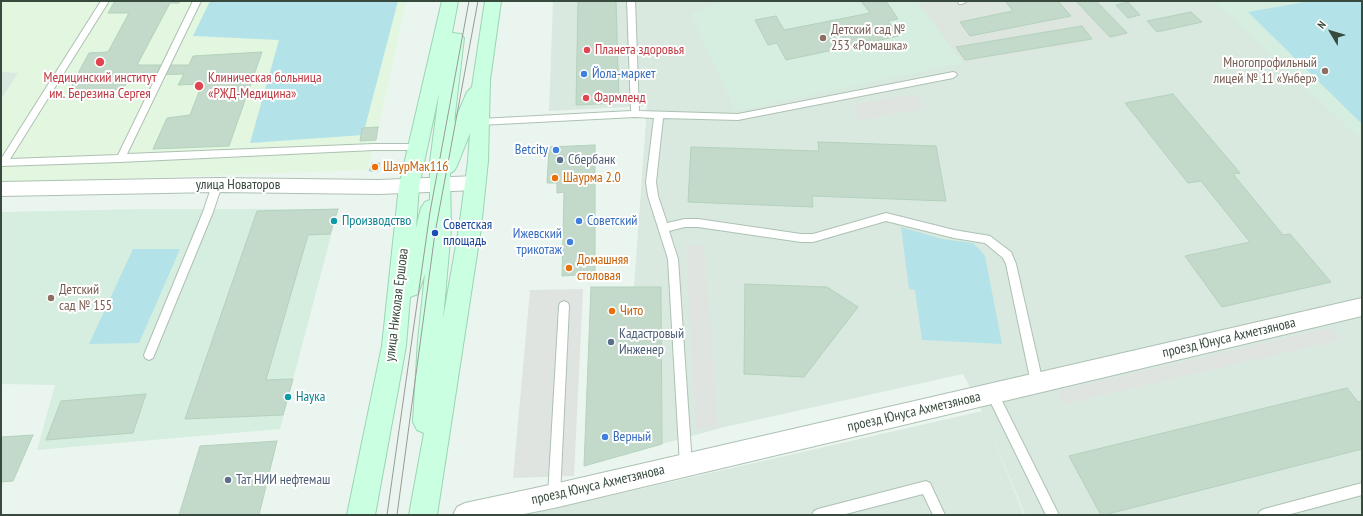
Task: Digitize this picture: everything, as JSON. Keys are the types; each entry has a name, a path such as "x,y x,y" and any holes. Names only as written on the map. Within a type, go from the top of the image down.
{"main road":[{"name":"улица Николая Ершова","path":"361,515 394,346 409,186 450,1"},
{"path":"423,515 430,340 440,229 440,162 445,110 460,1"},
{"path":"423,515 476,183 480,122 480,80 493,1"},
{"path":"394,346 430,212 480,80"}],"street":[{"name":"улица Новаторов","path":"1,189 217,185 409,186 476,183"},
{"name":"проезд Юнуса Ахметзянова","path":"465,515 554,496 1362,307"}],"lane":[{"path":"105,1 3,163 374,147 418,147"},
{"path":"120,159 197,1"},
{"path":"631,1 635,114"},
{"path":"480,122 635,114 725,118 750,116 953,76"},
{"path":"659,114 651,182 653,196 673,259 686,465"},
{"path":"149,355 208,212 217,185"},
{"path":"663,228 685,223 698,223 801,238 813,238 886,217 954,234 987,239 1004,253 1011,264 1037,383"},
{"path":"554,496 564,306"},
{"path":"992,393 1053,515"},
{"path":"818,515 926,488 939,515"},
{"path":"1264,515 1362,489"}],"shaded area":[{"name":"Клиническая больница «РЖД-Медицина»","path":"1,1 406,1 376,140 367,170 1,183 1,100 18,73 1,72"},
{"path":"210,1 398,1 363,135 250,143 279,40 193,36"},
{"path":"553,1 1362,1 1362,515 1025,515 986,420 1024,515 526,515 982,411 963,374 725,427 662,444 661,287 634,287 647,106 549,111"},
{"name":"Детский сад № 253 «Ромашка»","path":"721,1 917,1 963,63 735,111 691,14"},
{"path":"917,1 1098,1 1131,35 963,63"},
{"name":"Многопрофильный лицей № 11 «Унбер»","path":"1213,1 1362,1 1362,141"},
{"name":"Многопрофильный лицей № 11 «Унбер»","path":"1311,1 1362,1 1362,124 1248,12"},
{"path":"1,72 19,72 1,100"},
{"path":"917,94 925,108 859,120 852,105"},
{"path":"147,209 338,209 280,429 37,450 55,385 1,384 1,212"},
{"path":"901,227 942,239 973,243 981,251 985,256 1002,344 922,340 915,290 909,289"},
{"path":"686,245 704,245 718,428 696,429"},
{"path":"133,249 180,249 139,343 89,344"},
{"path":"583,289 574,476 513,478 530,290"},
{"path":"1330,328 1339,340 1064,404 1057,391"}],"building":[{"path":"115,1 180,1 179,3 170,3 137,65 189,65 193,56 262,52 229,146 153,149 167,118 190,115 202,84 178,85 184,74 76,77 89,53 108,52 129,13 108,13"},
{"path":"578,1 616,1 619,103 576,105"},
{"path":"861,1 886,1 898,19 888,21 899,36 786,60 777,43 768,45 755,20 776,16 784,30 870,13"},
{"path":"1058,1 1071,16 970,36 960,22 1013,11 1006,2"},
{"path":"1076,1 1096,1 1127,33 1110,37"},
{"path":"1128,2 1140,15 1128,18 1116,5"},
{"path":"1191,12 1202,22 1157,32 1147,21"},
{"path":"1082,26 1092,39 965,60 956,47"},
{"path":"131,75 123,89 70,91 76,77"},
{"path":"1173,94 1240,173 1233,174 1283,235 1290,234 1331,282 1222,307 1185,256 1250,242 1201,181 1188,183 1125,103"},
{"path":"378,127 376,140 360,141 362,128"},
{"path":"818,142 936,146 946,201 812,196 813,207 688,202 691,147 819,151"},
{"name":"Советский","path":"595,145 595,274 562,276 564,192 557,193 557,183 547,183 549,147"},
{"path":"372,163 380,163 378,171 369,171"},
{"path":"338,209 330,234 308,235 266,380 293,379 283,415 185,419 257,211"},
{"path":"745,284 827,287 858,307 804,377 744,374"},
{"path":"591,287 661,287 662,444 584,466"},
{"path":"1347,388 1358,402 1362,401 1362,449 1104,515 1101,515 1069,456"},
{"path":"146,394 133,433 46,440 61,401"},
{"path":"33,435 13,481 1,482 1,437"},
{"name":"Тат НИИ нефтемаш","path":"277,441 259,515 179,515 200,446"}],"tram line":[{"path":"387,515 430,212 469,1"},
{"path":"397,515 435,233 478,1"}],"place":[{"name":"Детский сад № 253 «Ромашка»","path":"823,38"},
{"name":"Планета здоровья","path":"587,50"},
{"name":"Медицинский институт им. Березина Сергея","path":"100,62"},
{"name":"Многопрофильный лицей № 11 «Унбер»","path":"1325,71"},
{"name":"Йола-маркет","path":"584,74"},
{"name":"Клиническая больница «РЖД-Медицина»","path":"199,86"},
{"name":"Фармленд","path":"586,98"},
{"name":"Betcity","path":"556,150"},
{"name":"Сбербанк","path":"560,160"},
{"name":"ШаурМак116","path":"375,167"},
{"name":"Шаурма 2.0","path":"555,178"},
{"name":"Производство","path":"334,221"},
{"name":"Советский","path":"579,221"},
{"name":"Советская площадь","path":"435,233"},
{"name":"Ижевский трикотаж","path":"570,242"},
{"name":"Домашняя столовая","path":"569,268"},
{"name":"Детский сад № 155","path":"51,298"},
{"name":"Чито","path":"612,311"},
{"name":"Кадастровый Инженер","path":"611,342"},
{"name":"Наука","path":"288,397"},
{"name":"Верный","path":"605,437"},
{"name":"Тат НИИ нефтемаш","path":"228,480"}]}
